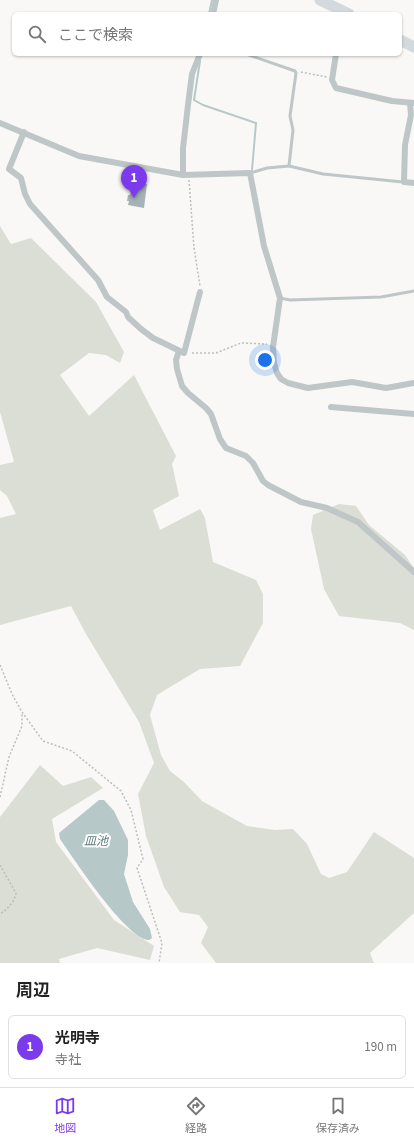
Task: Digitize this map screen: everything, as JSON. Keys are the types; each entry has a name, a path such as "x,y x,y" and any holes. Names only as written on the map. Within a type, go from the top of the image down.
{"highway":[{"path":"320,0 342,9"},
{"path":"402,41 414,47"}],"street":[{"path":"213,12 216,0"},
{"path":"185,175 183,148 188,105 190,103 192,74 199,56"},
{"path":"336,56 333,85 336,88 392,101 412,103 405,145 404,182 414,183"},
{"path":"0,122 57,148 79,156 185,175 250,174 264,246 280,298 273,345 274,363 277,373 288,383 316,388 338,383 358,382 386,388 414,383"},
{"path":"24,132 9,169 21,178 26,199 98,280 109,299 126,312 128,317 141,329 182,352"},
{"path":"200,292 182,352 176,360 177,369 182,386 211,414 220,439 226,448 246,456 253,463 263,480 268,485 302,502 328,508 358,522 414,572"},
{"path":"331,407 414,414"}],"lane":[{"path":"252,56 295,71 296,73 290,116 293,130 289,166"},
{"path":"250,174 267,168 289,166 322,174 404,182"},
{"path":"280,298 290,300 381,297 414,291"}],"path":[{"path":"295,71 333,78"},
{"path":"185,175 200,292"},
{"path":"182,352 216,353 241,343 273,345"},
{"path":"0,665 12,694 22,712 43,741 72,751 122,791 131,810 142,849 143,859 137,868 162,943 158,963"},
{"path":"0,797 9,757 22,726 22,712"},
{"path":"0,865 16,893 16,897 0,914"}],"shaded area":[{"path":"0,226 11,244 31,238 96,302 124,352 120,363 106,355 89,353 60,375 89,416 134,375 176,456 172,464 179,496 153,510 160,530 200,509 205,518 213,562 256,580 263,594 263,623 240,666 200,669 157,695 150,715 161,755 170,771 184,782 202,801 247,826 275,830 293,829 307,844 321,874 329,878 347,872 374,832 414,858 414,913 370,953 374,963 216,963 201,943 208,927 199,915 180,912 164,887 146,836 138,794 154,763 139,722 86,634 71,606 0,625 0,518 16,514 7,496 0,490 0,465 14,462 0,412"},
{"path":"339,504 356,506 369,525 405,555 414,568 414,630 400,623 339,616 324,589 311,529 313,515"},
{"path":"40,765 63,786 91,777 103,788 52,819 56,842 114,920 154,946 150,960 97,948 59,959 60,963 0,963 0,817"}],"water":[{"name":"皿池","path":"99,800 104,800 114,811 128,840 128,855 124,874 133,902 150,929 152,938 149,940 139,936 127,927 114,913 60,839 59,833"}],"building":[{"path":"138,183 147,184 144,208 128,205 129,201 127,201 128,195 130,195 131,191 137,192"}],"waterway":[{"path":"209,12 212,0"},
{"path":"200,61 194,100 203,105 256,123 252,170"}],"place":[{"name":"光明寺","path":"134,198"}]}
